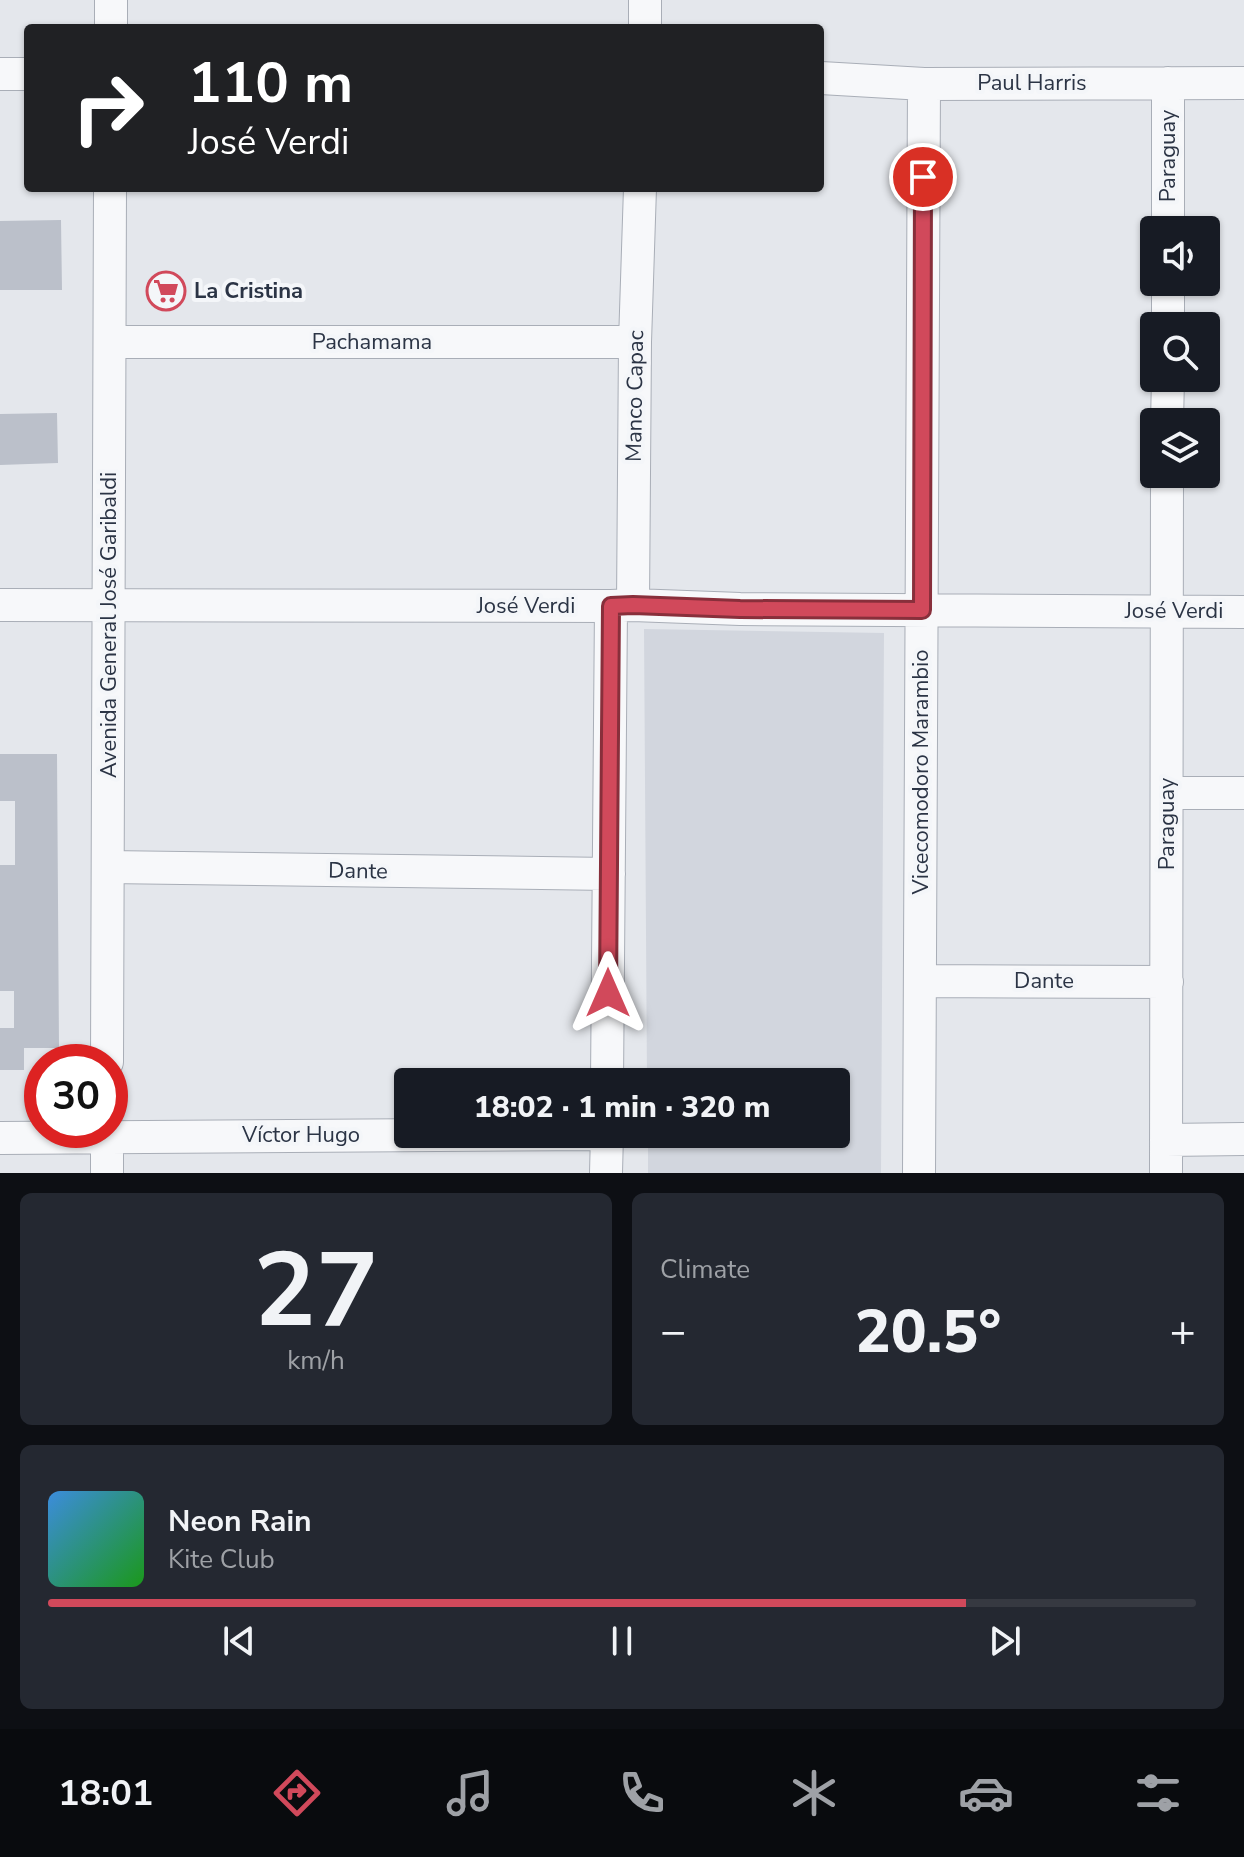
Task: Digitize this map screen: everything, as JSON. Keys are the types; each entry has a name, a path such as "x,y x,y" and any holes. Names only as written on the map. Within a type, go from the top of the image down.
{"street":[{"path":"111,0 111,24"},
{"path":"645,0 645,24"},
{"path":"0,74 24,74"},
{"name":"Paul Harris","path":"824,78 924,84 1244,83"},
{"name":"Paraguay","path":"1168,83 1168,216"},
{"name":"Vicecomodoro Marambio","path":"919,1173 924,84"},
{"name":"Avenida General José Garibaldi","path":"107,1044 110,192"},
{"name":"Manco Capac","path":"607,1068 609,874 640,192"},
{"name":"Pachamama","path":"110,342 635,342"},
{"name":"Paraguay","path":"1166,1173 1167,488"},
{"name":"José Verdi","path":"0,605 622,606 1244,612"},
{"path":"1167,793 1244,793"},
{"name":"Dante","path":"108,867 609,874"},
{"name":"Dante","path":"920,981 1167,982"},
{"name":"Víctor Hugo","path":"128,1133 394,1134"},
{"name":"Víctor Hugo","path":"0,1138 24,1137"},
{"path":"1166,1140 1244,1139"},
{"path":"107,1148 107,1173"},
{"path":"605,1148 606,1173"}],"shaded area":[{"path":"644,629 884,633 881,1173 648,1173 648,1148 850,1148 850,1068 647,1068"}],"building":[{"path":"61,220 62,290 0,290 0,221"},
{"path":"57,413 58,463 0,465 0,414"},
{"path":"0,754 57,754 59,1044 24,1044 24,1070 0,1070 0,1028 14,1028 14,991 0,991 0,865 15,865 15,801 0,801"}],"place":[{"name":"La Cristina","path":"166,291"}],"route":[{"path":"608,993 611,606 922,610 923,177"}]}
